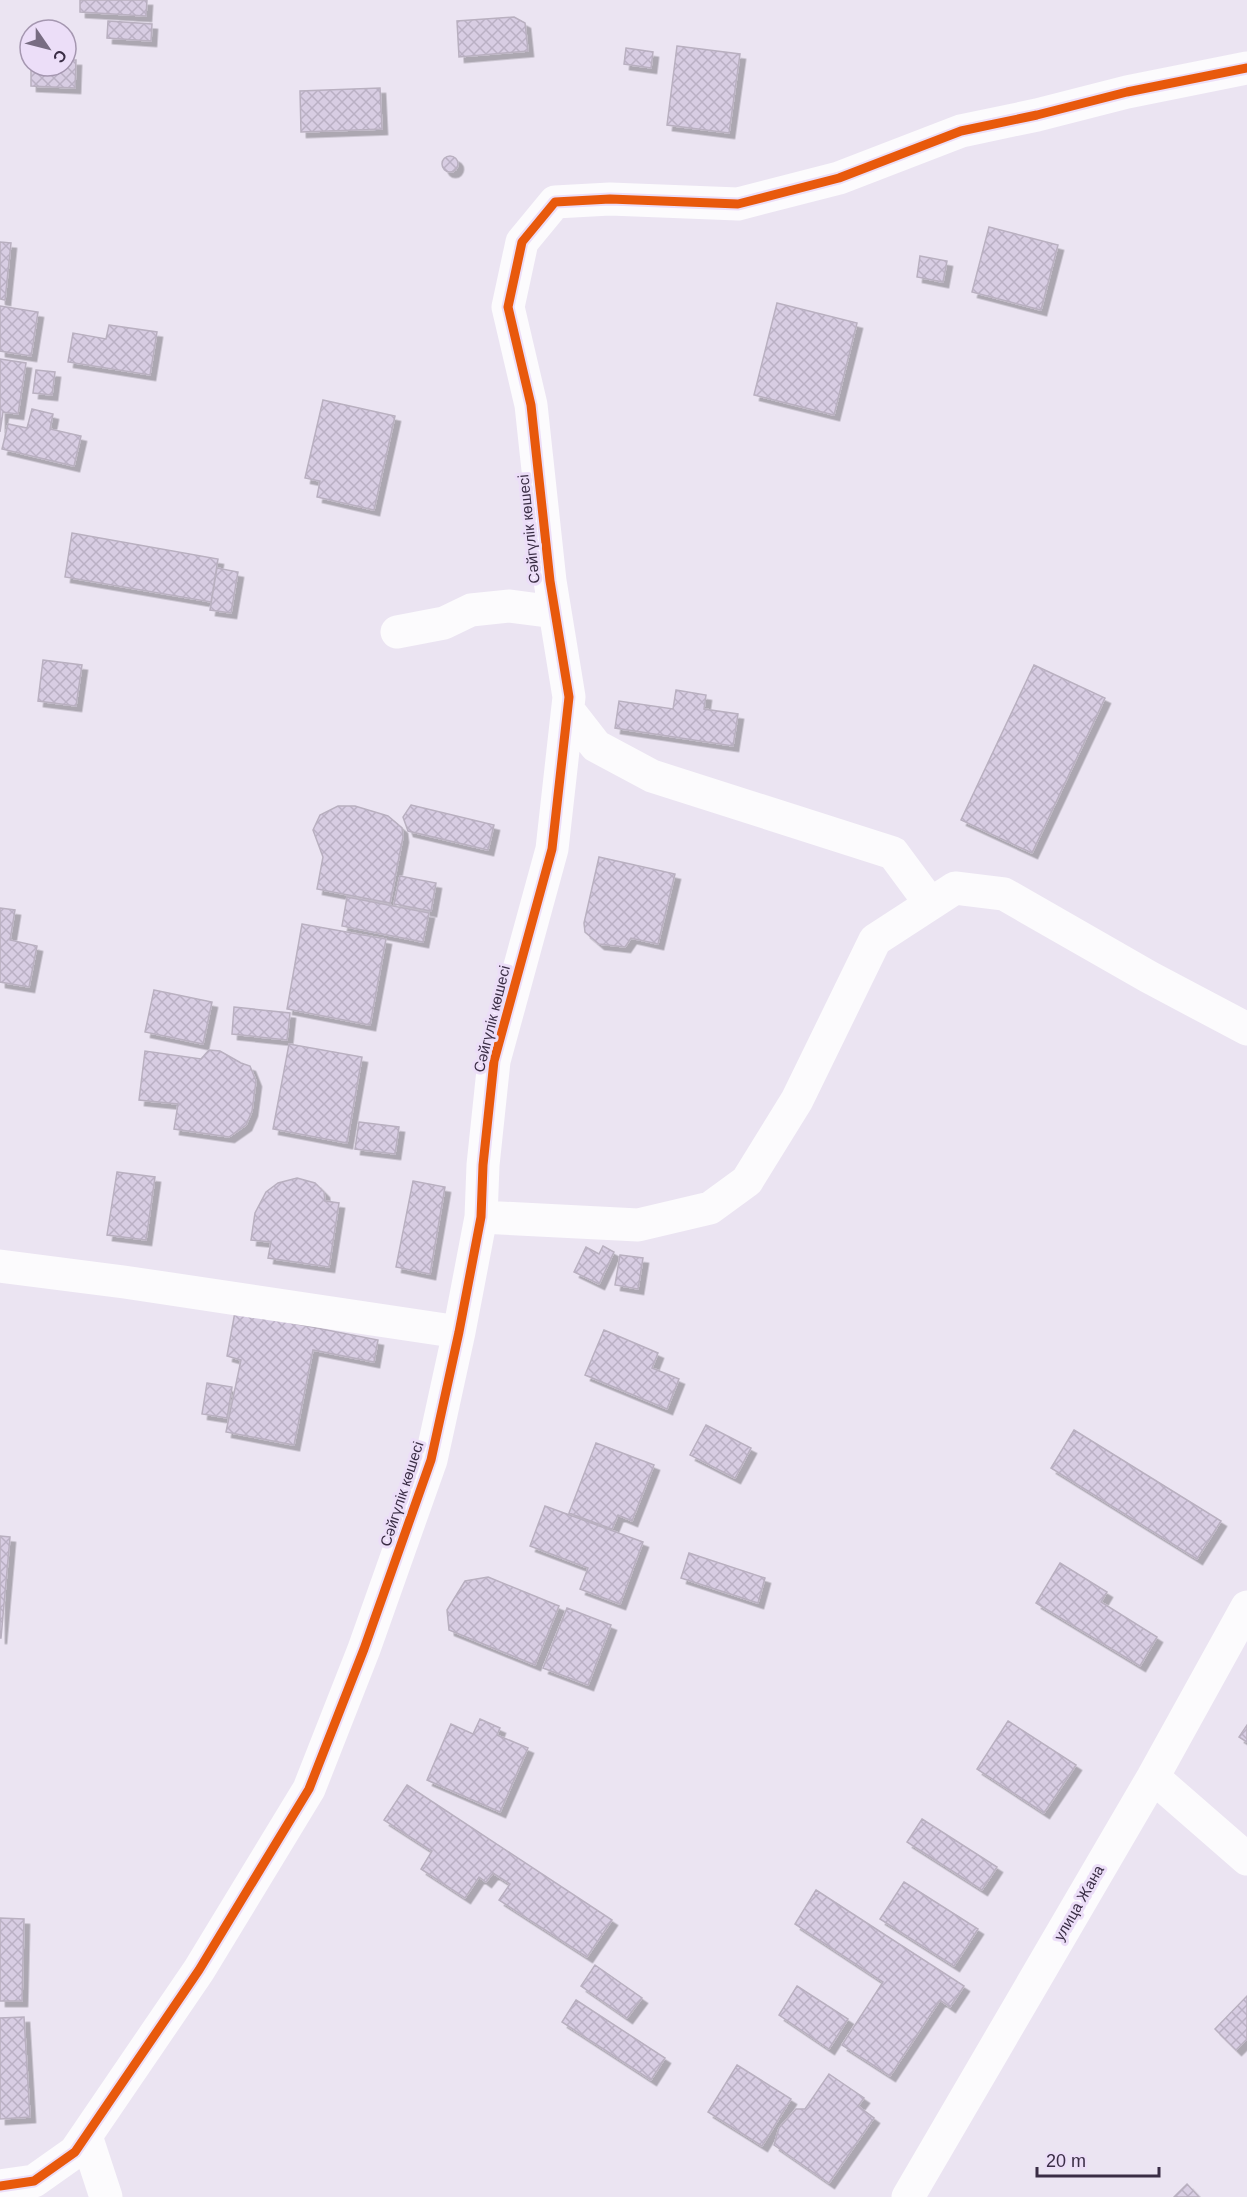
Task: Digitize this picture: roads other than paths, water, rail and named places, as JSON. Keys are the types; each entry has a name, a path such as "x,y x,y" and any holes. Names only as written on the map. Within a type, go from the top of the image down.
{"street":[{"name":"Сәйгүлік көшесі","path":"0,2186 34,2181 75,2152 199,1970 309,1789 364,1649 431,1460 481,1217 483,1165 494,1061 552,849 569,697 550,581 531,405 508,307 522,242 555,202 610,199 738,204 839,178 961,131 1037,115 1127,92 1247,68"},
{"path":"397,632 444,623 471,610 510,606 555,612"},
{"path":"568,710 596,746 652,776 893,853 930,903"},
{"path":"481,1217 638,1225 710,1208 747,1181 797,1100 875,940 955,888 1004,894 1149,977 1247,1029"},
{"path":"0,1266 124,1282 459,1332"},
{"name":"улица Жана","path":"908,2197 1153,1777 1247,1608"},
{"path":"1153,1777 1247,1859"},
{"path":"86,2136 106,2197"}]}
